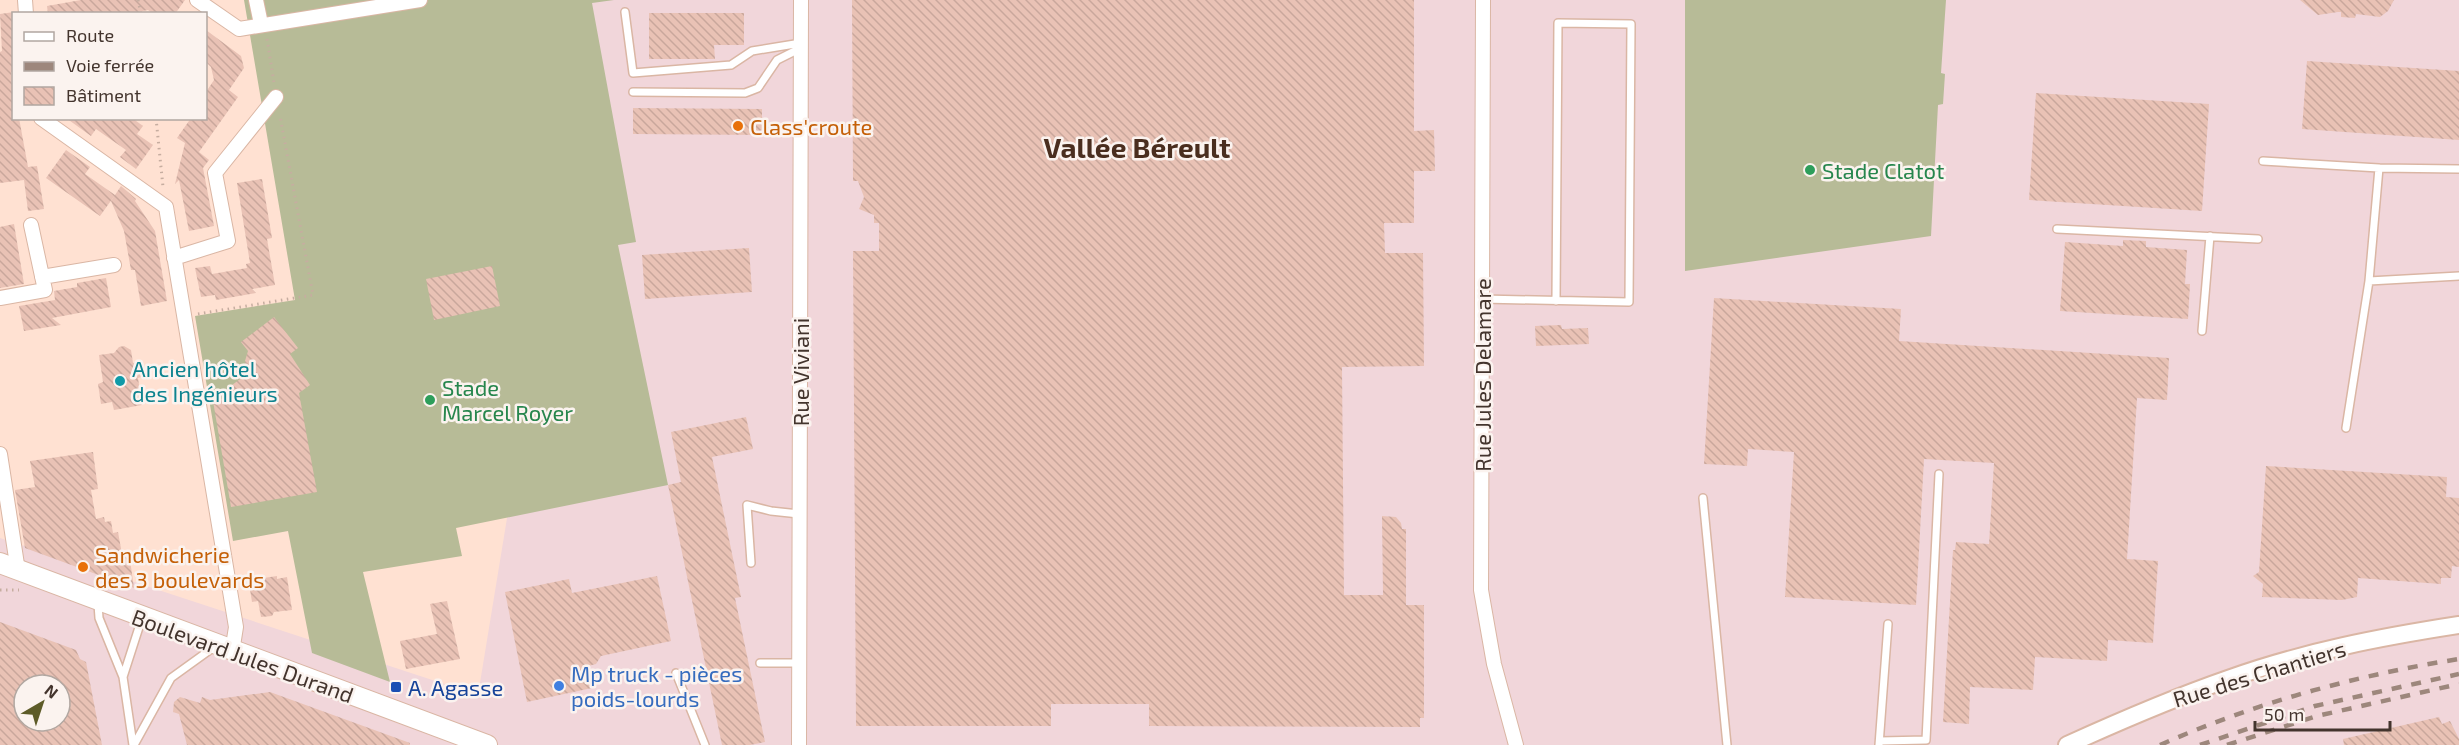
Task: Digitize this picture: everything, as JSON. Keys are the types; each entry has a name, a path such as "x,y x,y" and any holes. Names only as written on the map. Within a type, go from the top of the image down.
{"main road":[{"name":"Boulevard Jules Durand","path":"0,563 142,618 487,745"}],"street":[{"path":"197,0 238,29 420,0"},
{"path":"256,0 268,23"},
{"name":"Rue Viviani","path":"799,745 801,0"},
{"name":"Rue Jules Delamare","path":"1483,0 1481,590 1494,664 1516,745"},
{"path":"174,258 228,242 215,173 276,97"},
{"path":"44,120 166,207 236,627 224,648"},
{"path":"0,298 45,290 31,225"},
{"path":"42,277 114,265"},
{"path":"0,454 18,571"},
{"name":"Rue des Chantiers","path":"2067,745 2168,701 2255,670 2388,636 2459,625"}],"lane":[{"path":"625,12 633,73 731,65 752,51 801,46"},
{"path":"1482,299 1556,301 1629,302 1631,24 1558,23 1556,301"},
{"path":"633,92 745,93 758,88 777,60 801,46"},
{"path":"2263,161 2379,168 2459,169"},
{"path":"2346,429 2369,281 2379,168"},
{"path":"2057,229 2258,239"},
{"path":"2202,331 2211,237"},
{"path":"2369,281 2459,276"},
{"path":"1888,624 1880,743 1926,740 1939,474"},
{"path":"1703,498 1727,745"},
{"path":"751,563 747,505 771,511 799,514"},
{"path":"98,601 99,618 123,677 133,745"},
{"path":"123,677 142,618"},
{"path":"133,745 171,678 224,648"},
{"path":"760,663 799,663"},
{"path":"676,673 705,745"}],"path":[{"path":"185,316 313,295 266,40 268,23"},
{"path":"156,120 166,207"}],"shaded area":[{"path":"592,0 2459,0 2459,745 0,745 0,538 478,695"}],"green space":[{"name":"Stade Marcel Royer","path":"244,0 614,0 592,3 636,242 618,245 668,485 456,528 462,556 363,572 390,682 312,653 288,531 233,541 195,316 295,300"},
{"name":"Stade Clatot","path":"1685,0 1946,0 1941,73 1945,74 1943,104 1938,105 1931,236 1685,271"}],"building":[{"path":"81,0 185,0 176,12 150,12 148,10 48,12 47,6"},
{"path":"852,0 1414,0 1414,131 1434,130 1435,171 1414,171 1414,223 1384,223 1385,253 1423,253 1424,366 1342,367 1344,595 1383,595 1382,516 1396,517 1402,529 1406,529 1406,605 1424,605 1424,718 1420,718 1420,727 1149,726 1149,704 1051,704 1051,726 856,726 853,251 879,251 879,223 874,223 874,215 859,209 864,197 858,181 853,181"},
{"path":"2300,0 2394,0 2388,11 2380,17 2356,14 2355,18 2341,17 2341,12 2318,15"},
{"path":"12,12 12,120 19,120 28,167 37,166 44,209 28,211 24,180 0,183 0,52 2,51 0,14"},
{"path":"649,13 744,13 744,45 714,45 715,59 649,59"},
{"path":"207,31 241,56 244,68 229,90 238,97 199,152 209,160 203,168 214,226 189,231 179,180 175,184 185,143 177,138 190,120 207,120 207,90 214,80 211,67 207,63"},
{"path":"2307,61 2459,71 2459,140 2302,129"},
{"path":"2036,93 2209,104 2202,211 2029,200"},
{"path":"633,108 762,109 762,135 633,134"},
{"path":"69,120 135,120 143,126 137,134 153,145 136,169 120,157 126,150 96,129 91,136"},
{"path":"66,150 90,167 85,174 115,195 100,216 46,178"},
{"path":"262,179 272,238 267,239 275,285 252,289 256,293 216,300 215,295 201,297 195,268 210,266 212,274 247,268 246,264 250,263 237,183"},
{"path":"121,186 136,199 135,201 155,231 167,301 141,306 135,270 131,270 124,231 111,201"},
{"path":"14,224 24,284 0,288 0,227"},
{"path":"2123,240 2146,241 2146,247 2187,250 2185,284 2190,284 2188,319 2060,311 2065,242 2123,246"},
{"path":"749,248 752,292 645,299 642,255"},
{"path":"492,266 500,306 434,320 426,279"},
{"path":"106,278 111,307 52,318 61,325 24,331 19,306 55,300 54,291 77,287 77,283"},
{"path":"1714,298 1901,309 1899,341 2169,358 2167,400 2137,398 2127,559 2158,561 2153,643 2108,640 2107,661 2035,657 2033,690 1970,687 1969,724 1943,722 1953,550 1955,550 1956,542 1989,544 1994,463 1924,459 1916,605 1785,597 1794,452 1748,449 1747,466 1704,464"},
{"path":"274,317 298,348 290,354 310,385 299,393 317,492 231,507 213,401 235,397 232,385 247,374 245,361 248,351 241,342"},
{"path":"1561,325 1562,329 1588,328 1589,344 1536,346 1535,326"},
{"name":"Ancien hôtel des Ingénieurs","path":"124,346 131,350 133,363 139,362 141,377 138,378 142,405 114,410 112,402 101,404 98,384 103,382 99,355 114,353 119,347"},
{"path":"746,417 753,449 712,457 741,597 735,598 765,742 750,745 722,745 668,485 681,482 671,432"},
{"path":"93,452 98,489 91,490 96,519 104,517 105,522 111,521 113,533 118,532 122,554 130,560 134,588 25,548 15,490 35,487 30,461"},
{"path":"2266,466 2447,477 2446,497 2459,498 2459,567 2452,566 2451,578 2441,578 2441,584 2358,578 2357,597 2342,600 2262,597 2263,584 2253,576 2259,572"},
{"path":"277,576 277,579 287,577 292,610 274,612 272,616 261,617 258,601 252,602 249,583 257,579"},
{"path":"657,576 671,641 601,656 596,664 588,666 592,688 527,702 505,592 569,579 572,593"},
{"path":"447,601 460,659 406,669 400,641 437,634 430,604"},
{"path":"0,622 76,650 80,659 86,662 102,745 0,745"},
{"path":"270,692 410,743 410,745 187,745 179,714 173,712 174,702 180,697 200,703 202,697 210,700"},
{"path":"2439,717 2442,724 2450,721 2459,739 2459,745 2344,745 2343,739"}],"railway":[{"path":"2160,745 2232,716 2307,692 2383,673 2459,659"},
{"path":"2200,745 2315,706 2459,674"},
{"path":"2227,745 2317,716 2459,684"}],"place":[{"name":"Class'croute","path":"738,126"},
{"name":"Stade Clatot","path":"1810,170"},
{"name":"Ancien hôtel des Ingénieurs","path":"120,381"},
{"name":"Stade Marcel Royer","path":"430,400"},
{"name":"Sandwicherie des 3 boulevards","path":"83,567"},
{"name":"Mp truck - pièces poids-lourds","path":"559,686"},
{"name":"A. Agasse","path":"396,687"}],"district":[{"name":"Vallée Béreult","path":"1137,147"}]}
